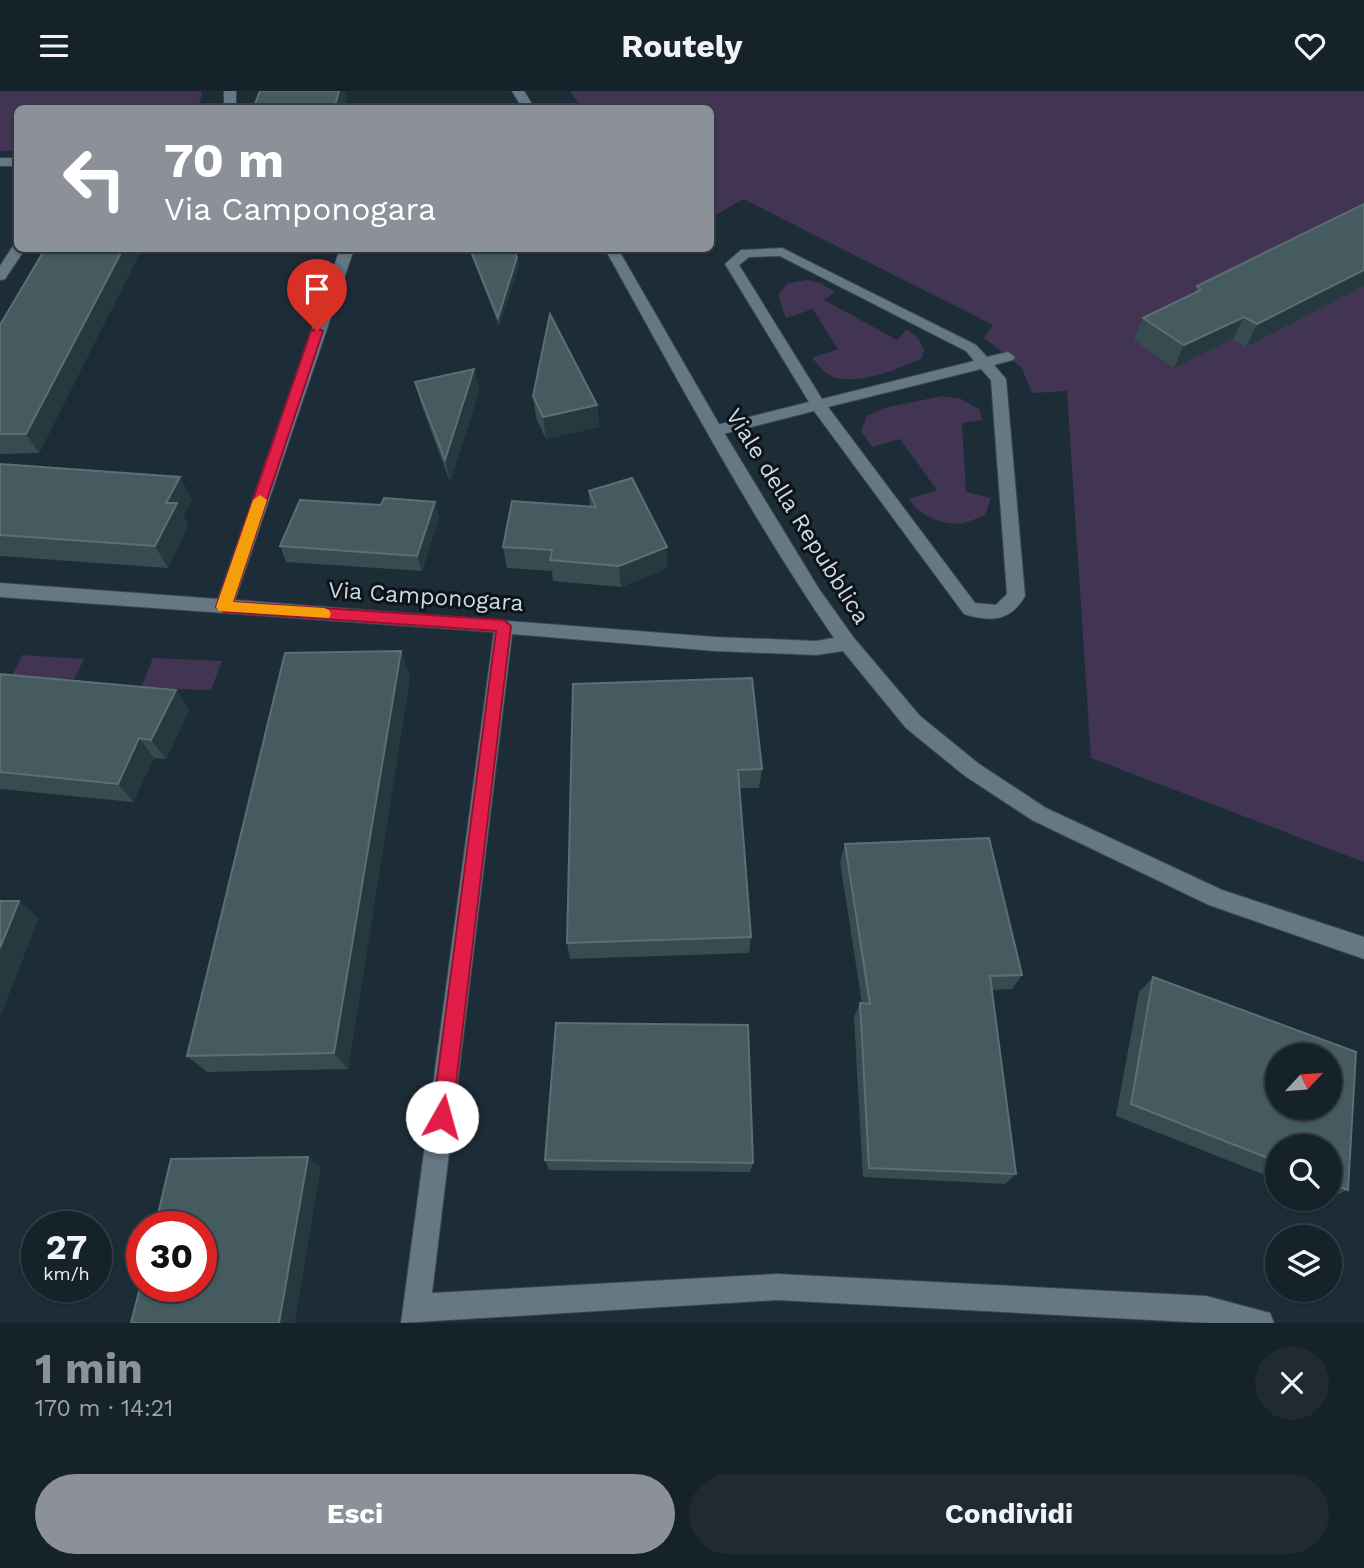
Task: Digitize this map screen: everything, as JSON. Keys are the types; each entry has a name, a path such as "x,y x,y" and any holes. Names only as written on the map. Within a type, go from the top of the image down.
{"street":[{"path":"1,271 16,252"},
{"path":"224,607 346,252"},
{"name":"Viale della Repubblica","path":"614,252 715,431 813,594 847,643 913,722 972,770 1038,814 1217,898 1364,948"},
{"path":"746,253 782,253 971,348 998,379 1016,596 1000,612 970,609 818,405 732,264 746,253"},
{"path":"715,431 1008,357"},
{"name":"Via Camponogara","path":"0,590 715,644 816,648 847,643"},
{"path":"504,626 416,1315 777,1287 1206,1309 1260,1323"}],"shaded area":[{"path":"0,91 201,91 202,94 198,105 14,105 14,151 0,151"},
{"path":"570,91 1364,91 1364,862 1091,758 1067,391 1032,393 1022,368 984,338 993,325 743,199 714,216 714,105 580,105"},
{"path":"806,280 820,283 835,292 824,300 897,340 907,329 918,338 924,349 922,358 875,376 849,379 828,374 812,358 838,349 813,309 786,318 778,295 787,284"},
{"path":"942,396 961,399 980,410 982,420 962,423 966,492 991,498 985,515 956,524 925,515 909,499 937,490 900,439 872,447 861,431 867,416 884,408"},
{"path":"22,655 84,659 74,679 12,676"},
{"path":"153,658 222,661 211,690 141,688"}],"building":[{"path":"260,91 339,91 335,105 255,105"},
{"path":"1364,204 1364,270 1257,324 1244,317 1184,345 1143,318 1201,290 1197,286"},
{"path":"43,252 121,252 26,434 0,434 0,325"},
{"path":"471,252 514,252 517,257 498,318"},
{"path":"550,314 597,405 543,417 533,396"},
{"path":"474,369 445,460 415,382"},
{"path":"0,464 180,477 166,503 177,503 155,546 0,535"},
{"path":"632,478 667,547 619,566 550,560 552,550 503,547 512,501 596,507 589,491"},
{"path":"384,498 435,502 417,556 280,546 300,500 381,505"},
{"path":"401,651 334,1053 187,1056 285,653"},
{"path":"0,674 176,690 151,740 139,738 118,784 0,772"},
{"path":"752,678 762,769 738,770 751,937 567,943 573,684"},
{"path":"989,838 1022,975 990,976 1016,1174 869,1168 860,1003 870,1004 845,844"},
{"path":"0,901 19,901 0,948"},
{"path":"1153,977 1332,1043 1265,1043 1265,1120 1342,1120 1342,1047 1356,1052 1348,1190 1342,1188 1342,1134 1265,1134 1265,1157 1131,1104"},
{"path":"556,1023 748,1025 753,1163 545,1160"},
{"path":"308,1157 279,1323 131,1323 136,1302 217,1302 217,1211 159,1211 171,1159"}],"slow traffic":[{"path":"260,500 224,607 324,614"}],"route":[{"path":"317,331 224,607 504,626 442,1117"}]}
